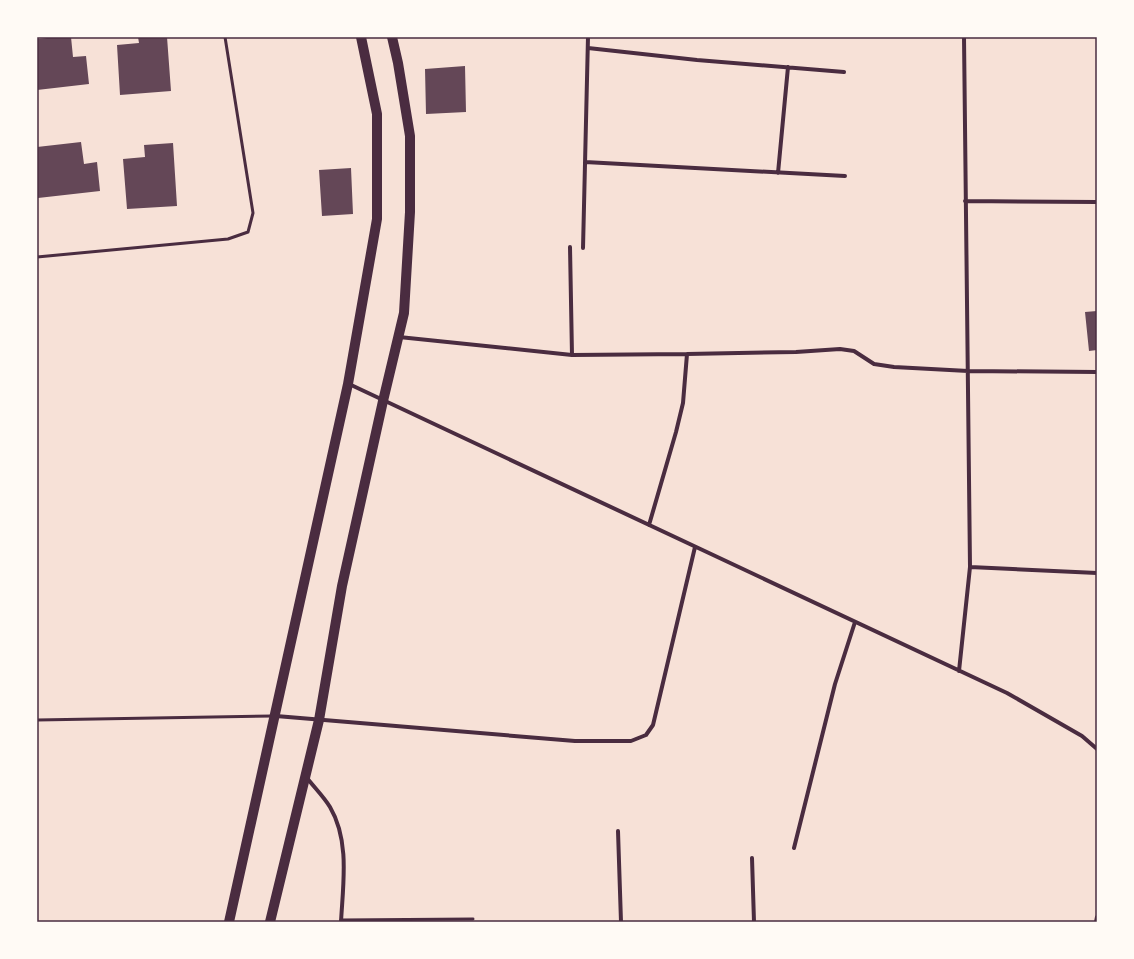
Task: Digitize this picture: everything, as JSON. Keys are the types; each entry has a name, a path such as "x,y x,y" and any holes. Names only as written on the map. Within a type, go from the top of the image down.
{"main road":[{"path":"229,922 276,716 348,384 377,219 377,114 361,37"},
{"path":"270,922 319,720 342,586 404,313 410,212 410,136 398,63 392,37"}],"street":[{"path":"583,248 588,37"},
{"path":"959,671 970,567 964,37"},
{"path":"588,48 844,72"},
{"path":"778,173 788,67"},
{"path":"585,162 845,176"},
{"path":"965,201 1097,202"},
{"path":"570,247 572,355"},
{"path":"398,337 572,355 796,352 840,349 854,351 874,364 882,366 968,371 1097,372"},
{"path":"649,525 683,403 687,354"},
{"path":"348,384 1006,693 1082,736 1097,749"},
{"path":"276,716 575,741 631,741 646,735 652,725 695,547"},
{"path":"970,567 1097,572"},
{"path":"794,848 835,684 855,622"},
{"path":"305,776 330,807 340,831 344,855 341,921"},
{"path":"618,831 622,922"},
{"path":"752,858 754,922"},
{"path":"1096,922 1097,917"}],"lane":[{"path":"37,257 228,239 248,232 253,214 225,37"},
{"path":"37,720 276,716"},
{"path":"341,921 473,919"}],"building":[{"path":"71,37 73,57 86,56 89,84 37,90 37,39"},
{"path":"138,37 167,37 171,91 120,95 117,45 139,43"},
{"path":"465,66 466,112 426,114 425,69"},
{"path":"81,142 84,164 97,162 100,191 38,198 37,147"},
{"path":"173,143 177,206 127,209 123,159 145,157 144,145"},
{"path":"351,168 353,214 322,216 319,170"},
{"path":"1097,311 1097,350 1089,351 1085,312"}]}
